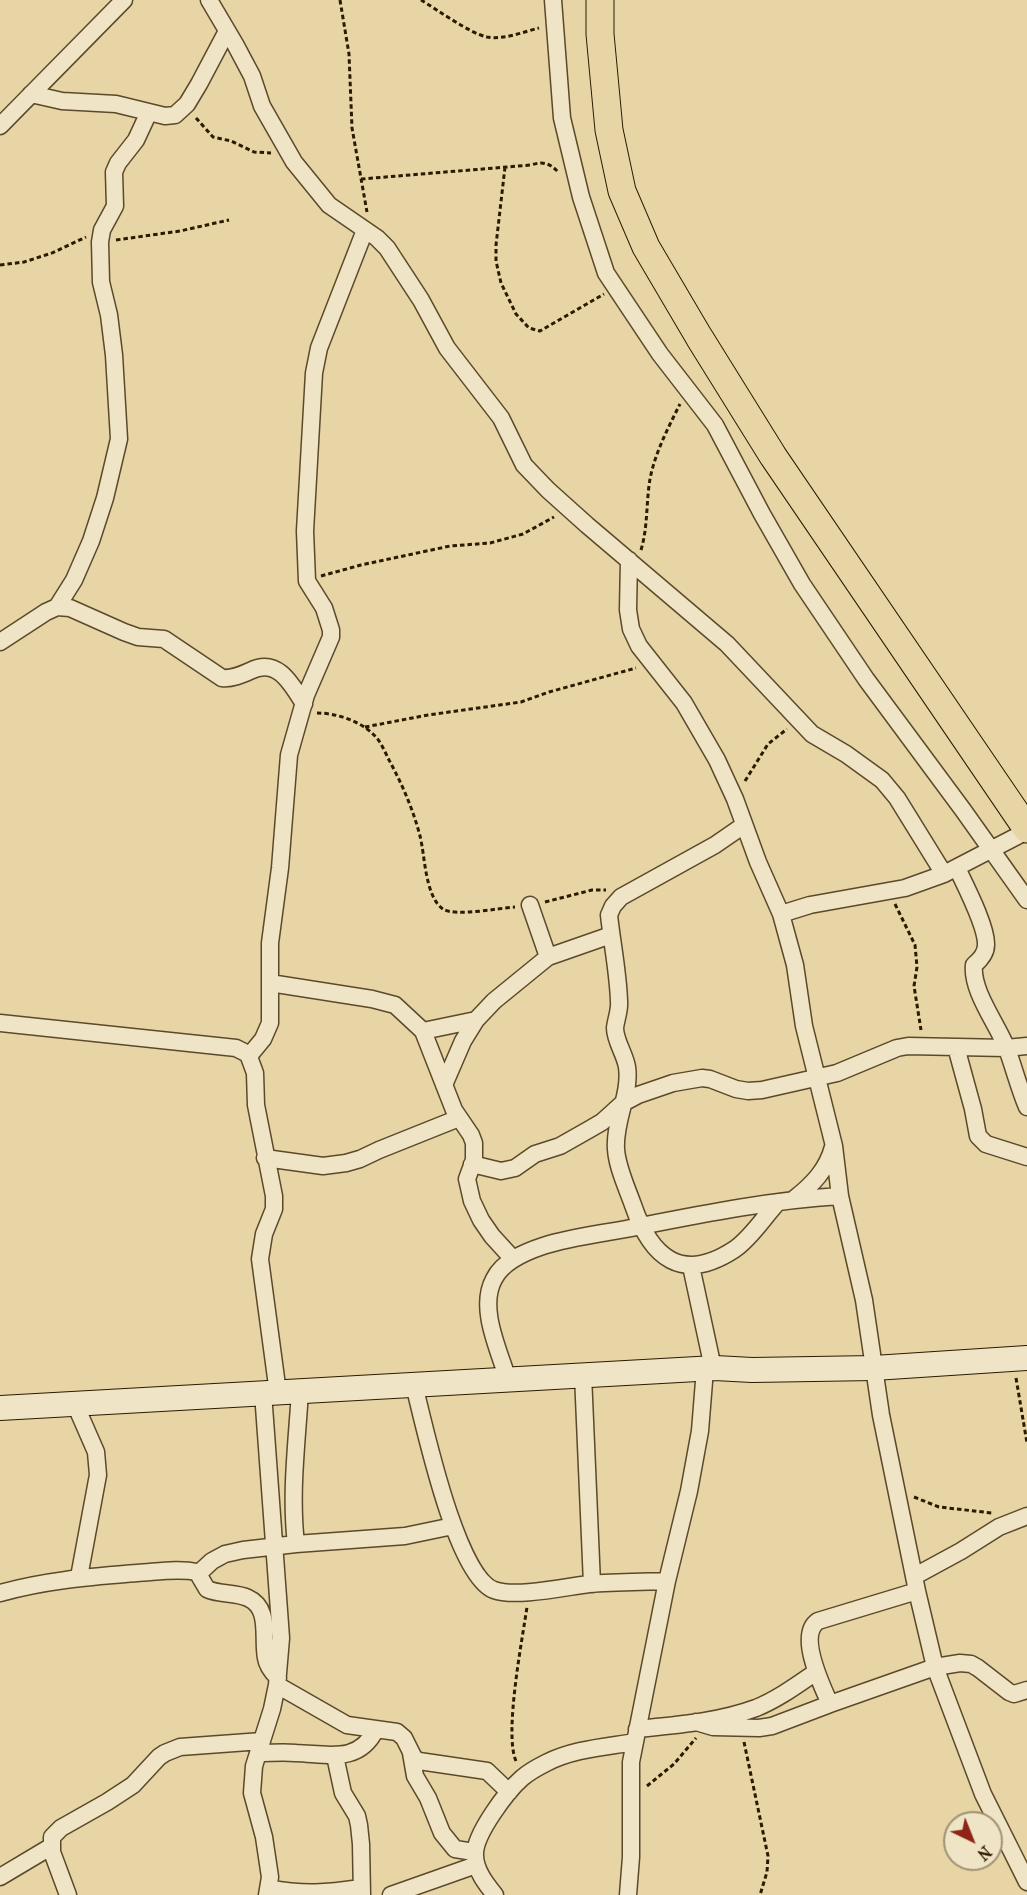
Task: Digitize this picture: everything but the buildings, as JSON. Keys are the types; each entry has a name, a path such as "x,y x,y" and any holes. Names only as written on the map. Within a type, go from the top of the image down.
{"main road":[{"path":"600,0 600,34 609,130 622,191 646,247 773,456 1027,830"}],"street":[{"path":"0,126 124,0"},
{"path":"209,0 252,76 261,106 289,153 329,206 368,232 387,248 421,300 447,348 501,418 524,465 569,509 727,644 812,734 846,754 882,780 971,898 987,944 982,958 974,965 974,978 1006,1048 1027,1107"},
{"path":"553,0 562,118 581,197 606,273 660,354 715,425 762,514 809,593 866,679 1027,900"},
{"path":"32,94 62,101 116,104 165,116 175,115 186,104 227,31"},
{"path":"0,642 57,607 74,580 91,541 105,498 119,439 114,355 109,315 101,282 101,236 115,206 114,172 118,163 136,140 149,112"},
{"path":"249,1056 268,1031 270,1023 270,943 280,868 289,755 294,732 331,638 331,630 324,608 307,581 305,531 314,374 319,348 368,232"},
{"path":"632,563 628,610 631,629 639,646 684,703 717,760 781,914 795,965 815,1078 834,1146 840,1196 864,1300 895,1485 935,1668 983,1794 1027,1881"},
{"path":"57,607 70,608 138,637 164,639 222,678 237,676 266,666 276,669 285,676 303,709"},
{"path":"744,825 715,845 621,897 609,915 620,1002 615,1029 627,1067 616,1149 640,1226 650,1242 666,1258 691,1266 717,1259 736,1248 786,1200 807,1188 821,1172 834,1146"},
{"path":"781,914 810,905 888,892 950,871 1027,830"},
{"path":"530,905 548,957"},
{"path":"444,1085 463,1041 476,1020 519,979 548,957 611,935"},
{"path":"270,983 372,999 394,1005 423,1031 459,1118 474,1143 476,1152 467,1179 472,1201 486,1228 513,1259"},
{"path":"423,1031 476,1020"},
{"path":"0,1023 236,1048 243,1050 249,1056 255,1073 256,1105 274,1196 274,1209 264,1234 260,1259 293,1493 296,1544"},
{"path":"472,1164 501,1172 515,1168 535,1154 560,1146 596,1125 623,1103 656,1088 693,1079 710,1078 748,1091 762,1090 837,1072 897,1048 1027,1046"},
{"path":"956,1047 978,1136 986,1144 1027,1157"},
{"path":"265,1158 323,1166 346,1163 459,1118"},
{"path":"508,1380 492,1330 487,1297 498,1272 513,1259 543,1246 702,1213 786,1200 840,1196"},
{"path":"628,1895 631,1857 631,1762 667,1581 689,1491 709,1368 691,1266"},
{"path":"0,1408 709,1368 752,1370 874,1368 1020,1358"},
{"path":"583,1375 592,1584"},
{"path":"414,1385 440,1490 453,1526 478,1577 488,1587 503,1592 529,1592 592,1584 667,1581"},
{"path":"280,1392 275,1547 281,1638 272,1709 254,1766 252,1793 264,1837 270,1877 268,1892 300,1895 362,1892 359,1825 357,1816 343,1793 335,1756"},
{"path":"75,1404 96,1452 98,1475 79,1576"},
{"path":"830,1704 811,1655 812,1625 916,1584 999,1527 1022,1518"},
{"path":"199,1573 212,1561 225,1554 243,1550 405,1536 453,1526"},
{"path":"0,1593 79,1576 193,1571 199,1573 207,1589 249,1598 258,1606 263,1618 266,1658 277,1681 347,1725 397,1732 404,1738 411,1753 415,1776 428,1798 442,1833 454,1849 478,1865 495,1895"},
{"path":"701,1724 741,1728 772,1726 935,1668 960,1663 971,1664 1009,1692 1014,1694 1027,1690"},
{"path":"477,1895 478,1865 488,1822 509,1792 523,1777 546,1763 570,1754 636,1736 701,1724 758,1707 789,1691 816,1672"},
{"path":"68,1895 52,1846 52,1837 61,1828 124,1792 165,1753 180,1747 260,1747 335,1756 359,1749 368,1743 376,1729"},
{"path":"411,1753 419,1761 487,1771 509,1792"},
{"path":"0,1877 52,1846"},
{"path":"392,1895 424,1889 478,1865"}],"path":[{"path":"340,0 349,54 352,128 368,232"},
{"path":"421,0 487,37 502,37 555,24"},
{"path":"186,104 213,137 231,141 254,152 289,153"},
{"path":"361,179 544,162 554,168 581,197"},
{"path":"505,167 496,261 501,283 516,314 529,327 540,331 616,287"},
{"path":"0,265 24,262 52,253 69,243 101,236 180,231 229,220"},
{"path":"632,563 645,536 651,477 664,436 687,389"},
{"path":"307,581 361,565 450,546 490,543 523,534 569,509"},
{"path":"362,727 521,702 652,663"},
{"path":"303,709 330,713 362,727 377,738 405,790 420,836 426,874 436,903 440,907 452,913 530,905 592,890 609,891 621,897"},
{"path":"735,799 768,744 799,722"},
{"path":"888,892 915,945 917,967 914,986 922,1047"},
{"path":"1020,1358 1027,1443"},
{"path":"895,1485 939,1507 1022,1518"},
{"path":"523,1777 514,1755 513,1718 529,1592"},
{"path":"631,1797 661,1777 674,1764 701,1724"},
{"path":"741,1728 768,1856 767,1872 760,1895"}]}
